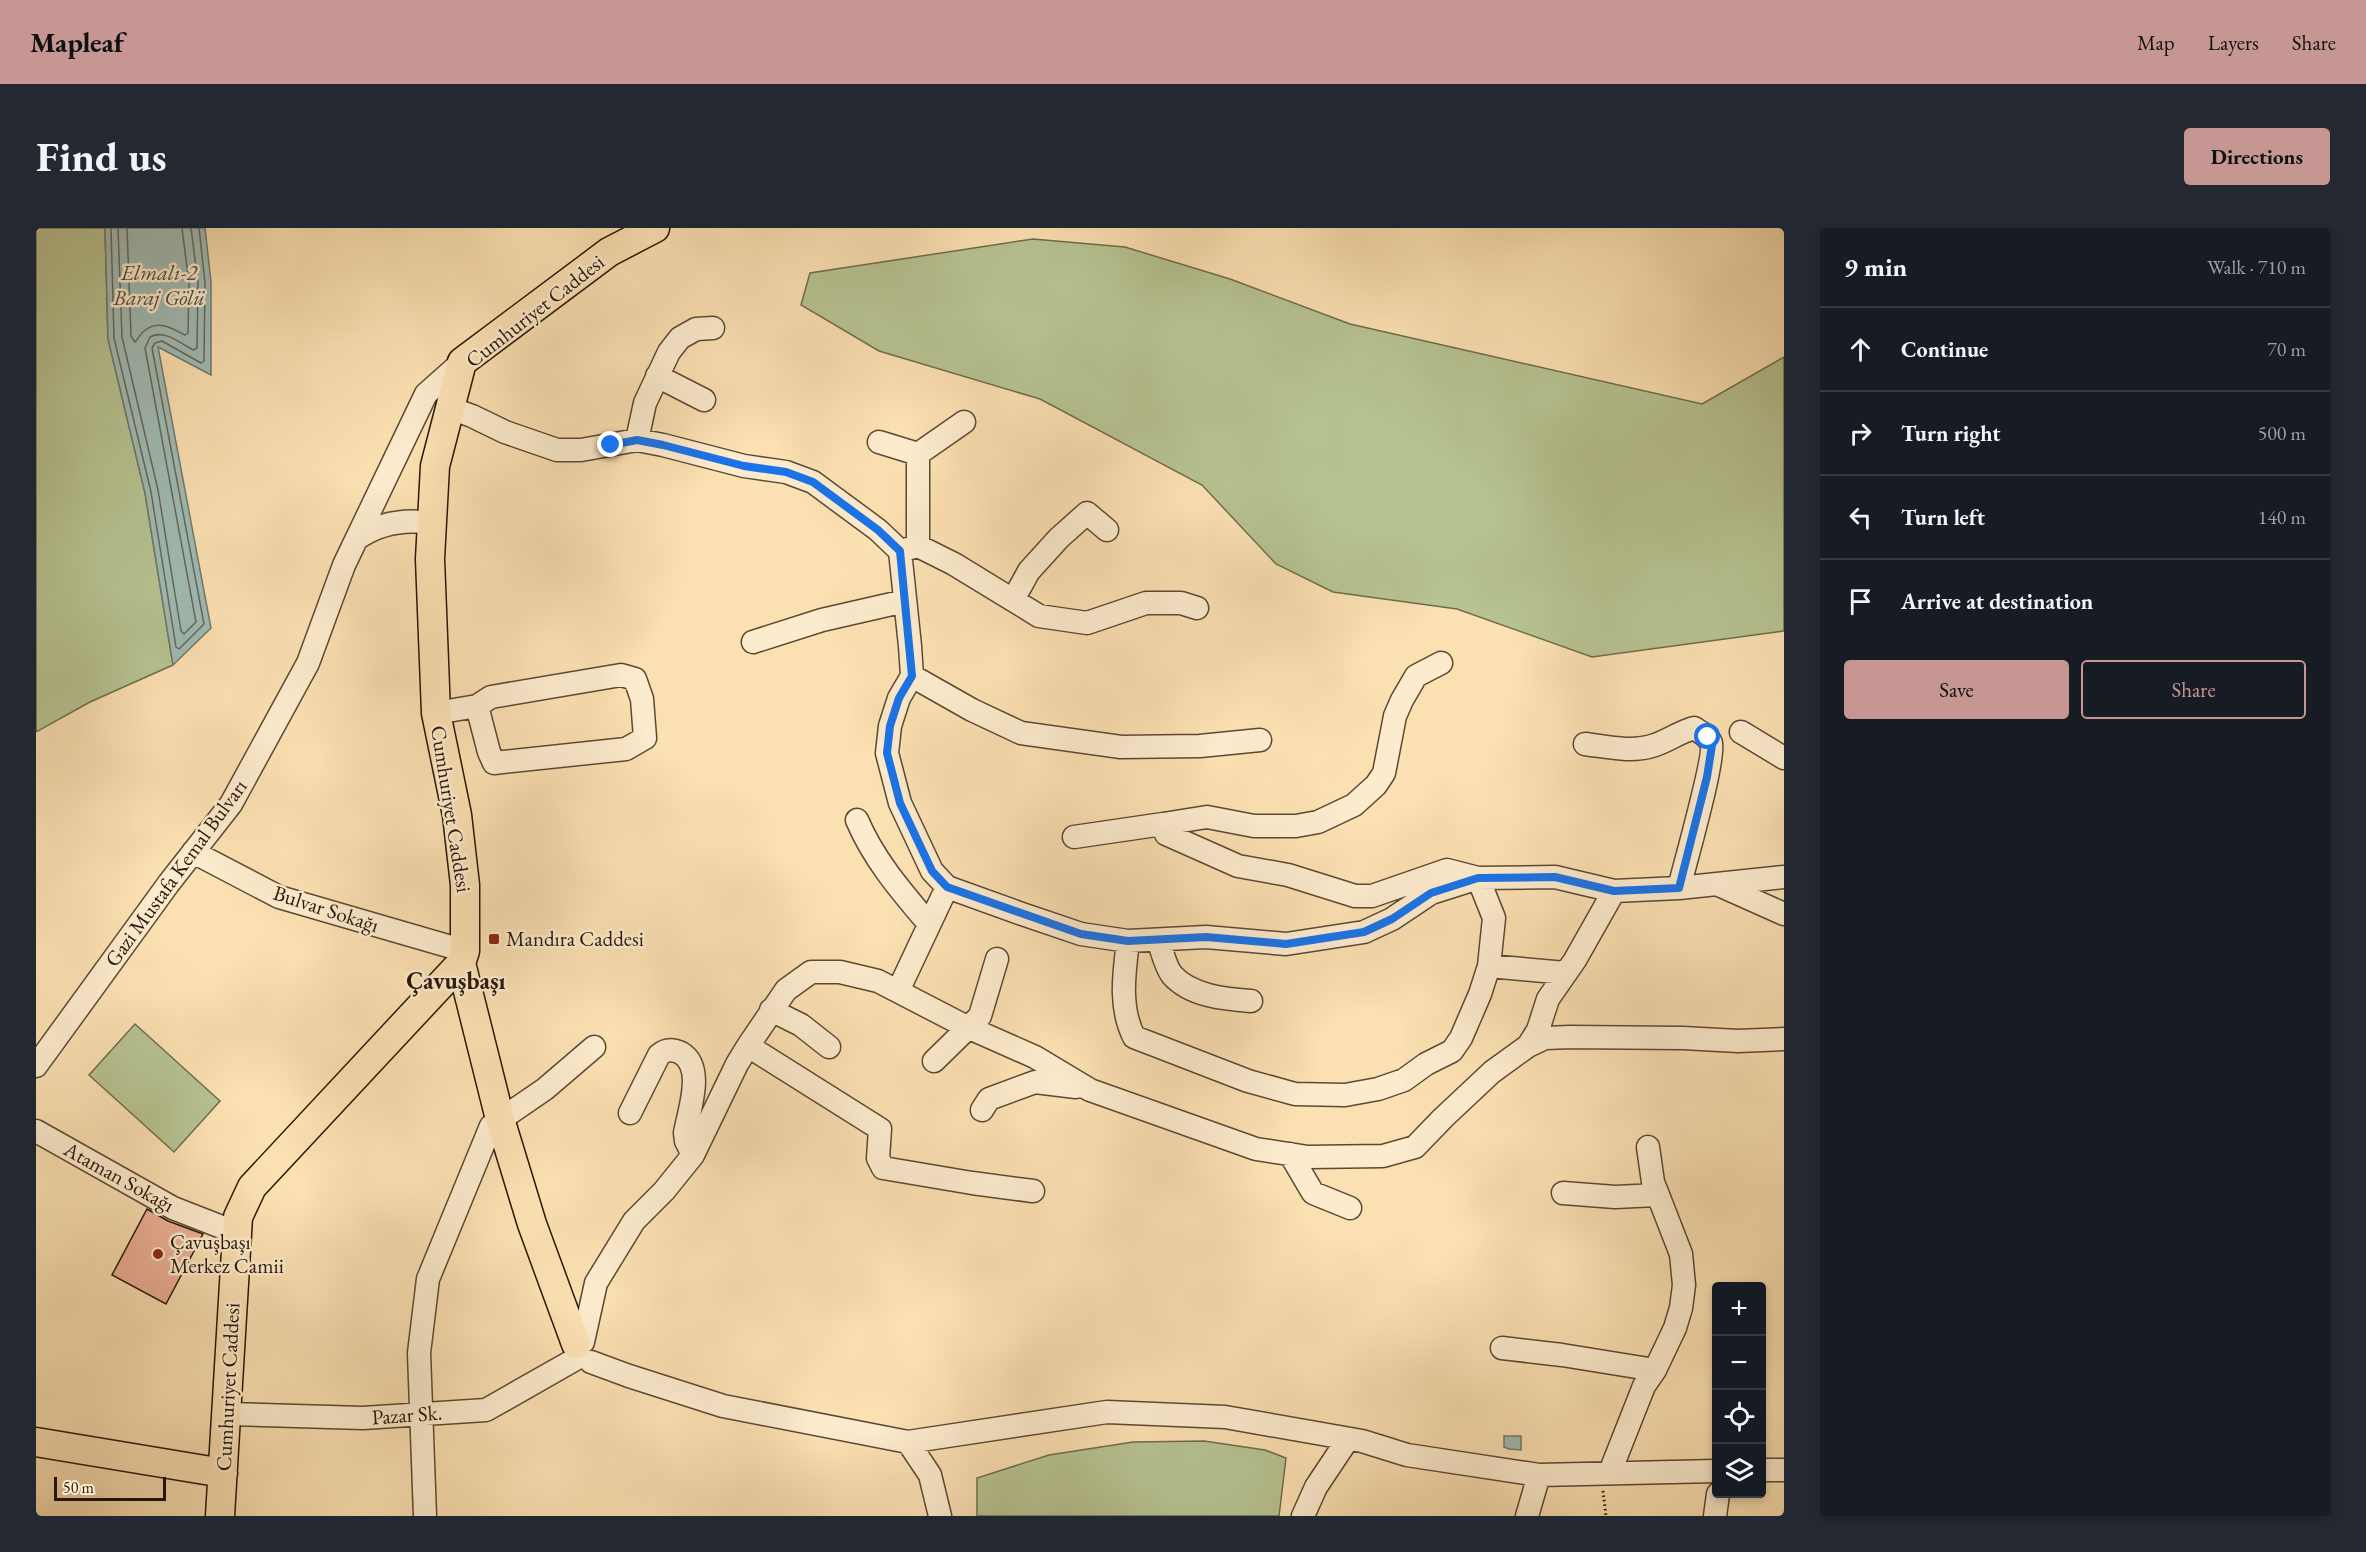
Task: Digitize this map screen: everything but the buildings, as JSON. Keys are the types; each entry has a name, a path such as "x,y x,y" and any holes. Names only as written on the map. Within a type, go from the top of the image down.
{"main road":[{"name":"Cumhuriyet Caddesi","path":"220,1516 238,1216 252,1187 463,957 465,885 457,815 436,713 431,523 435,466 462,362 609,252 655,228"},
{"path":"463,957 500,1119 532,1224 581,1352"},
{"path":"36,1442 223,1473"}],"street":[{"path":"637,440 645,403 669,352 680,338 696,329 713,328"},
{"name":"Gazi Mustafa Kemal Bulvarı","path":"36,1066 193,852 231,804 303,672 344,565 426,394 462,362"},
{"path":"657,376 704,400"},
{"path":"450,408 505,432 557,450 581,450 637,440 744,466 786,472 813,482 878,530 909,548 954,564 1039,616 1087,622 1146,603 1181,603 1197,608"},
{"path":"964,422 918,454 905,601 912,676 899,698 890,726 887,753 900,803 932,871 947,887 1081,934 1128,941 1206,937 1286,944 1364,932 1392,919 1431,893 1478,878"},
{"path":"879,442 918,454"},
{"path":"1013,600 1029,571 1086,513 1107,530"},
{"path":"358,538 373,528 394,523 414,521 431,523"},
{"path":"753,642 822,620 905,601"},
{"path":"1074,837 1207,817 1254,826 1296,826 1318,822 1354,805 1376,785 1384,773 1395,716 1416,676 1441,663"},
{"path":"436,713 477,706 491,697 621,675 635,679 642,699 645,738 626,749 494,763 477,706"},
{"path":"912,676 972,710 1021,733 1121,747 1200,746 1260,740"},
{"path":"1585,744 1634,750 1656,745 1679,732 1694,728 1708,737 1712,745 1707,777 1679,888"},
{"path":"1741,732 1784,758"},
{"path":"857,820 868,845 890,879 929,924"},
{"path":"1163,824 1166,834 1238,866 1287,874 1355,896 1372,896 1447,870 1478,878 1555,877 1614,891 1679,888 1784,877"},
{"name":"Bulvar Sokağı","path":"193,852 279,897 463,957"},
{"path":"1128,941 1124,979 1126,1021 1134,1037 1248,1081 1295,1094 1345,1095 1378,1089 1404,1080 1426,1064 1452,1051 1461,1038 1489,966 1494,918 1478,878"},
{"path":"1717,884 1784,915"},
{"path":"898,991 947,887"},
{"path":"1528,1046 1538,1030 1548,999 1566,973 1614,891"},
{"path":"1158,939 1171,973 1189,988 1223,999 1251,1001"},
{"path":"934,1061 980,1016 997,959"},
{"path":"1489,966 1566,973"},
{"path":"1090,1090 1035,1057 969,1028 878,981 840,972 811,972 786,990 771,1010 737,1064 693,1155 634,1221 596,1283 581,1352 723,1406 908,1442 1107,1412 1225,1417 1348,1439 1407,1455 1539,1474 1712,1471"},
{"path":"771,1010 801,1025 830,1047"},
{"path":"982,1110 989,1099 1035,1082 1090,1090 1256,1149 1308,1157 1383,1156 1415,1147 1492,1072 1528,1046 1545,1038 1683,1038 1738,1041 1784,1039"},
{"path":"748,1046 880,1129 878,1158 883,1168 1033,1191"},
{"path":"425,1516 419,1353 428,1279 487,1132 500,1119 545,1089 594,1047"},
{"path":"630,1113 659,1055 668,1050 675,1050 686,1056 692,1065 694,1076 685,1132 689,1149 693,1155"},
{"name":"Ataman Sokağı","path":"36,1131 173,1208 237,1233"},
{"path":"1605,1472 1644,1386 1655,1370 1675,1328 1682,1308 1684,1285 1681,1254 1657,1196 1650,1169 1648,1147"},
{"path":"1290,1154 1313,1193 1350,1208"},
{"path":"1563,1193 1615,1197 1657,1196"},
{"path":"1502,1348 1562,1354 1655,1370"},
{"name":"Pazar Sk.","path":"227,1414 363,1418 486,1410 581,1352"},
{"path":"1303,1516 1316,1487 1348,1439"},
{"path":"908,1442 930,1475 940,1516"},
{"path":"1766,1470 1784,1470"},
{"path":"1527,1516 1539,1474"},
{"path":"1715,1516 1717,1498"}],"path":[{"path":"1605,1472 1606,1516"}],"green space":[{"path":"36,228 105,228 108,339 145,493 173,665 90,702 36,732"},
{"path":"1033,239 1125,247 1230,279 1350,324 1702,404 1784,357 1784,631 1592,657 1457,609 1333,592 1276,564 1202,485 1040,399 879,351 801,305 810,273"},
{"path":"135,1024 220,1101 174,1152 89,1075"},
{"path":"1204,1441 1265,1450 1286,1458 1279,1516 977,1516 977,1478 1049,1455 1133,1442"}],"water":[{"name":"Elmalı-2 Baraj Gölü","path":"105,228 205,228 211,282 211,375 158,347 211,628 173,665 145,493 108,339"},
{"path":"1504,1436 1521,1436 1521,1450 1504,1447"}],"place":[{"name":"Mandıra Caddesi","path":"494,939"},
{"name":"Çavuşbaşı Merkez Camii","path":"158,1254"}],"district":[{"name":"Çavuşbaşı","path":"456,981"}],"route":[{"path":"611,445 637,440 744,466 786,472 813,482 878,530 900,551 912,676 899,698 890,726 887,753 900,803 923,853 932,871 947,887 1081,934 1128,941 1206,937 1286,944 1364,932 1392,919 1431,893 1478,878 1555,877 1614,891 1679,888 1707,777 1712,745 1708,737"}]}
